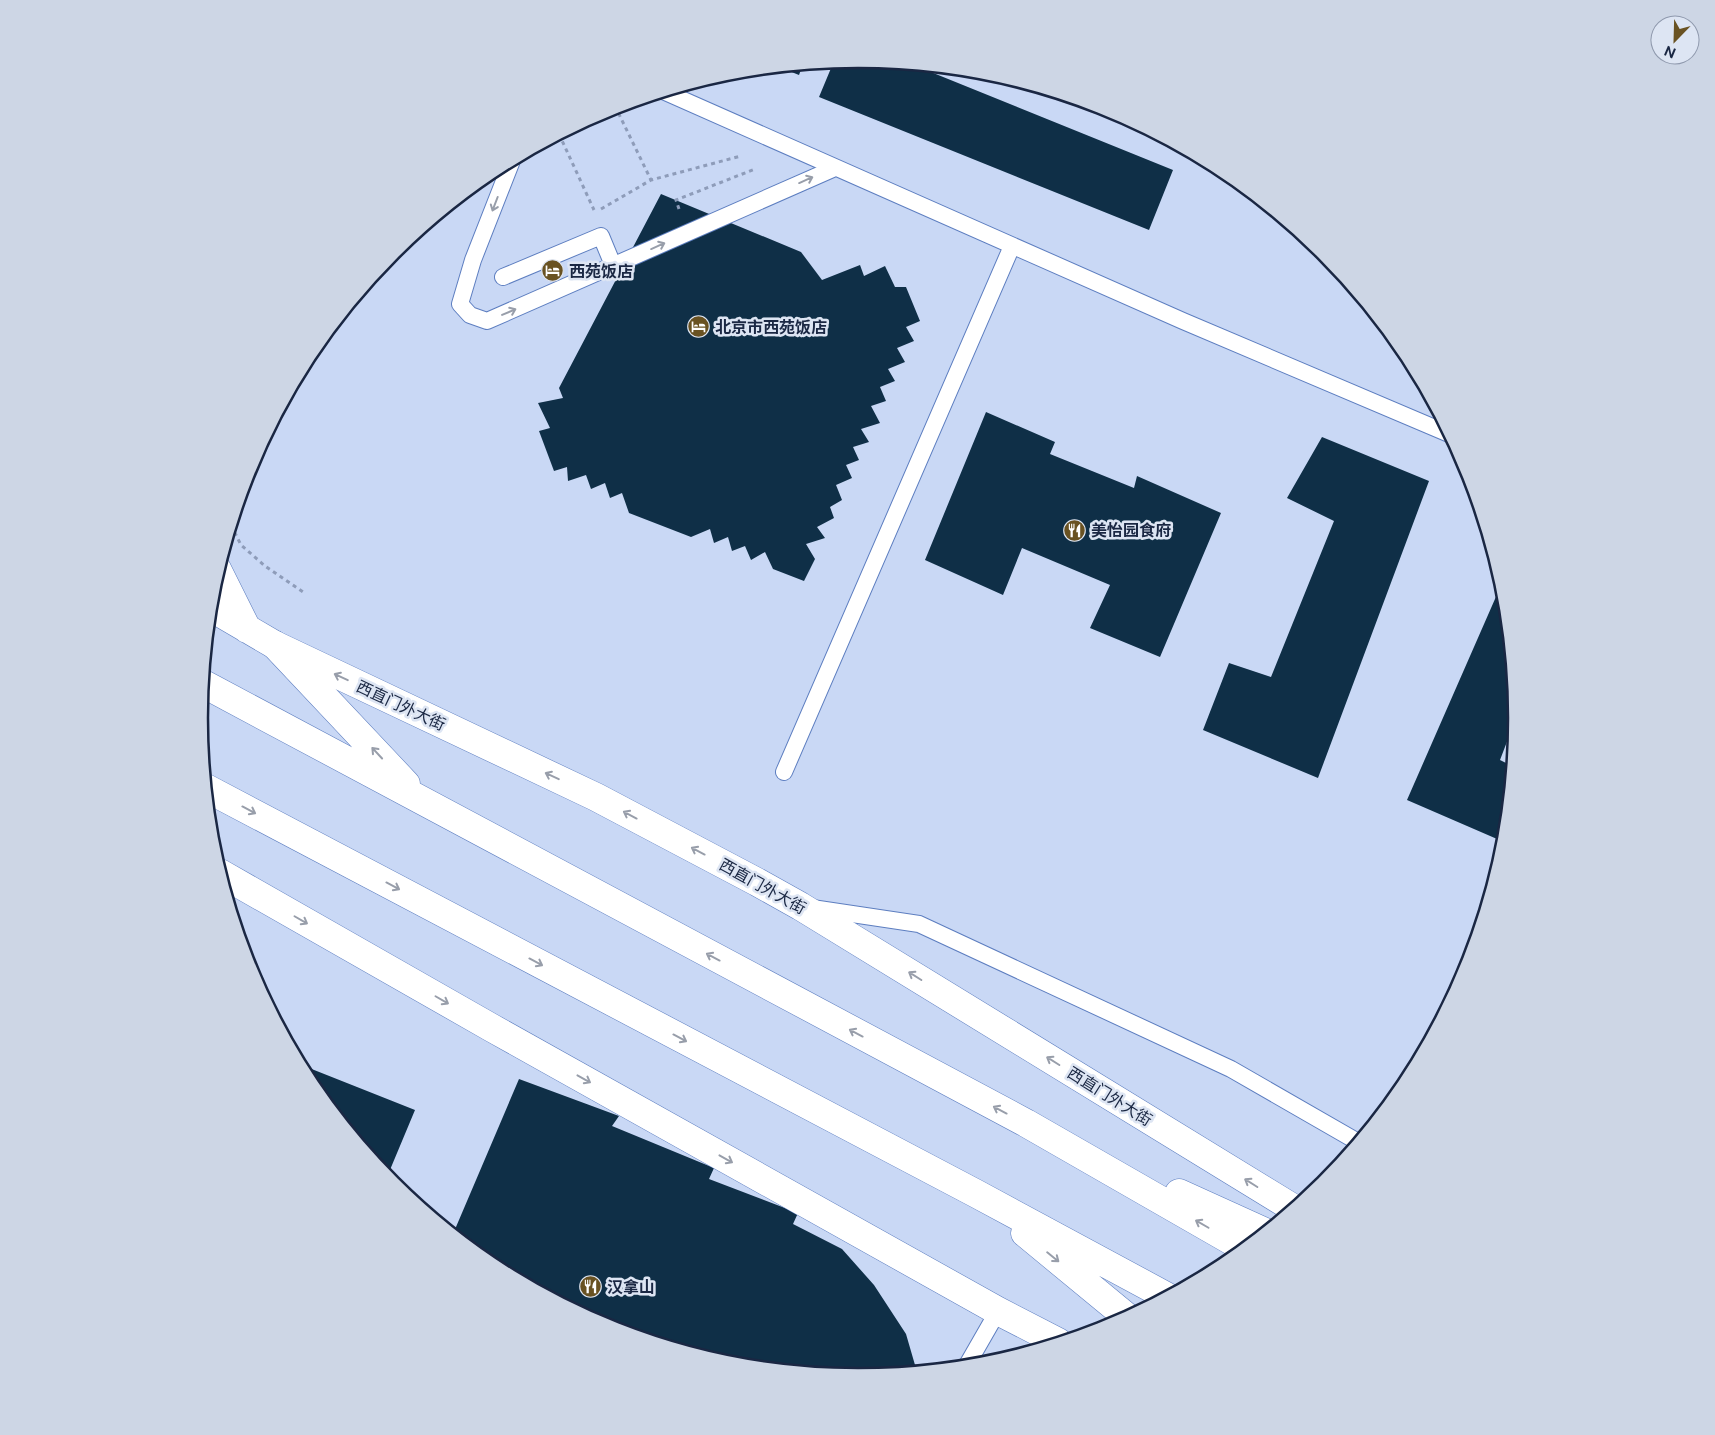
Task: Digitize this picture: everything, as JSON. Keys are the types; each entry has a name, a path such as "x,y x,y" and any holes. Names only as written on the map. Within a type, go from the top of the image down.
{"main road":[{"path":"223,579 248,629"},
{"name":"西直门外大街","path":"217,611 275,646 596,797 757,882 800,906 1287,1205"},
{"path":"275,646 422,801"},
{"path":"209,687 1026,1124 1238,1244"},
{"path":"212,791 975,1193 1159,1292"},
{"path":"228,878 484,1023 1050,1338"},
{"path":"1026,1124 1258,1229"},
{"path":"975,1193 1120,1311"}],"lane":[{"path":"671,95 1182,321 1440,430"},
{"path":"508,170 473,260 460,304 470,315 487,321 835,168"},
{"path":"503,277 601,236 614,265"},
{"path":"784,772 1012,246"},
{"path":"800,906 919,924 1231,1069 1352,1139"},
{"path":"972,1357 998,1310"}],"path":[{"path":"619,113 651,180"},
{"path":"562,140 595,212 651,180 745,155"},
{"path":"235,533 241,545 264,566 303,592"}],"building":[{"path":"831,69 900,69 931,72 1173,170 1149,230 819,97"},
{"path":"801,70 799,75 790,71"},
{"path":"661,194 801,252 822,280 860,265 864,276 885,266 895,287 906,287 920,321 906,327 914,341 897,348 905,362 888,369 895,381 880,387 886,401 871,406 880,423 861,429 869,442 853,447 859,460 846,465 852,478 836,485 842,500 830,507 834,518 817,527 825,538 806,544 815,559 804,581 773,569 765,552 751,560 745,546 732,551 728,537 714,543 710,529 691,537 629,513 622,493 610,498 605,483 591,489 586,475 568,481 567,467 554,471 539,431 550,428 538,403 563,398 559,388"},
{"name":"美怡园食府","path":"986,412 1055,442 1050,454 1134,488 1137,476 1221,513 1160,657 1090,628 1110,585 1022,548 1003,595 925,560"},
{"path":"1322,437 1429,481 1318,778 1203,730 1229,663 1271,677 1334,521 1287,498"},
{"path":"1496,597 1502,633 1508,718 1507,742 1500,760 1506,763 1496,838 1407,800"},
{"path":"311,1069 415,1110 390,1169 342,1113"},
{"path":"519,1079 619,1116 612,1126 714,1168 709,1179 798,1213 793,1224 842,1249 874,1285 906,1334 915,1365 858,1368 815,1366 731,1355 689,1345 609,1318 570,1300 496,1258 456,1228"}],"place":[{"name":"西苑饭店","path":"553,271"},
{"name":"北京市西苑饭店","path":"699,327"},
{"name":"美怡园食府","path":"1075,530"},
{"name":"汉拿山","path":"591,1287"}]}
